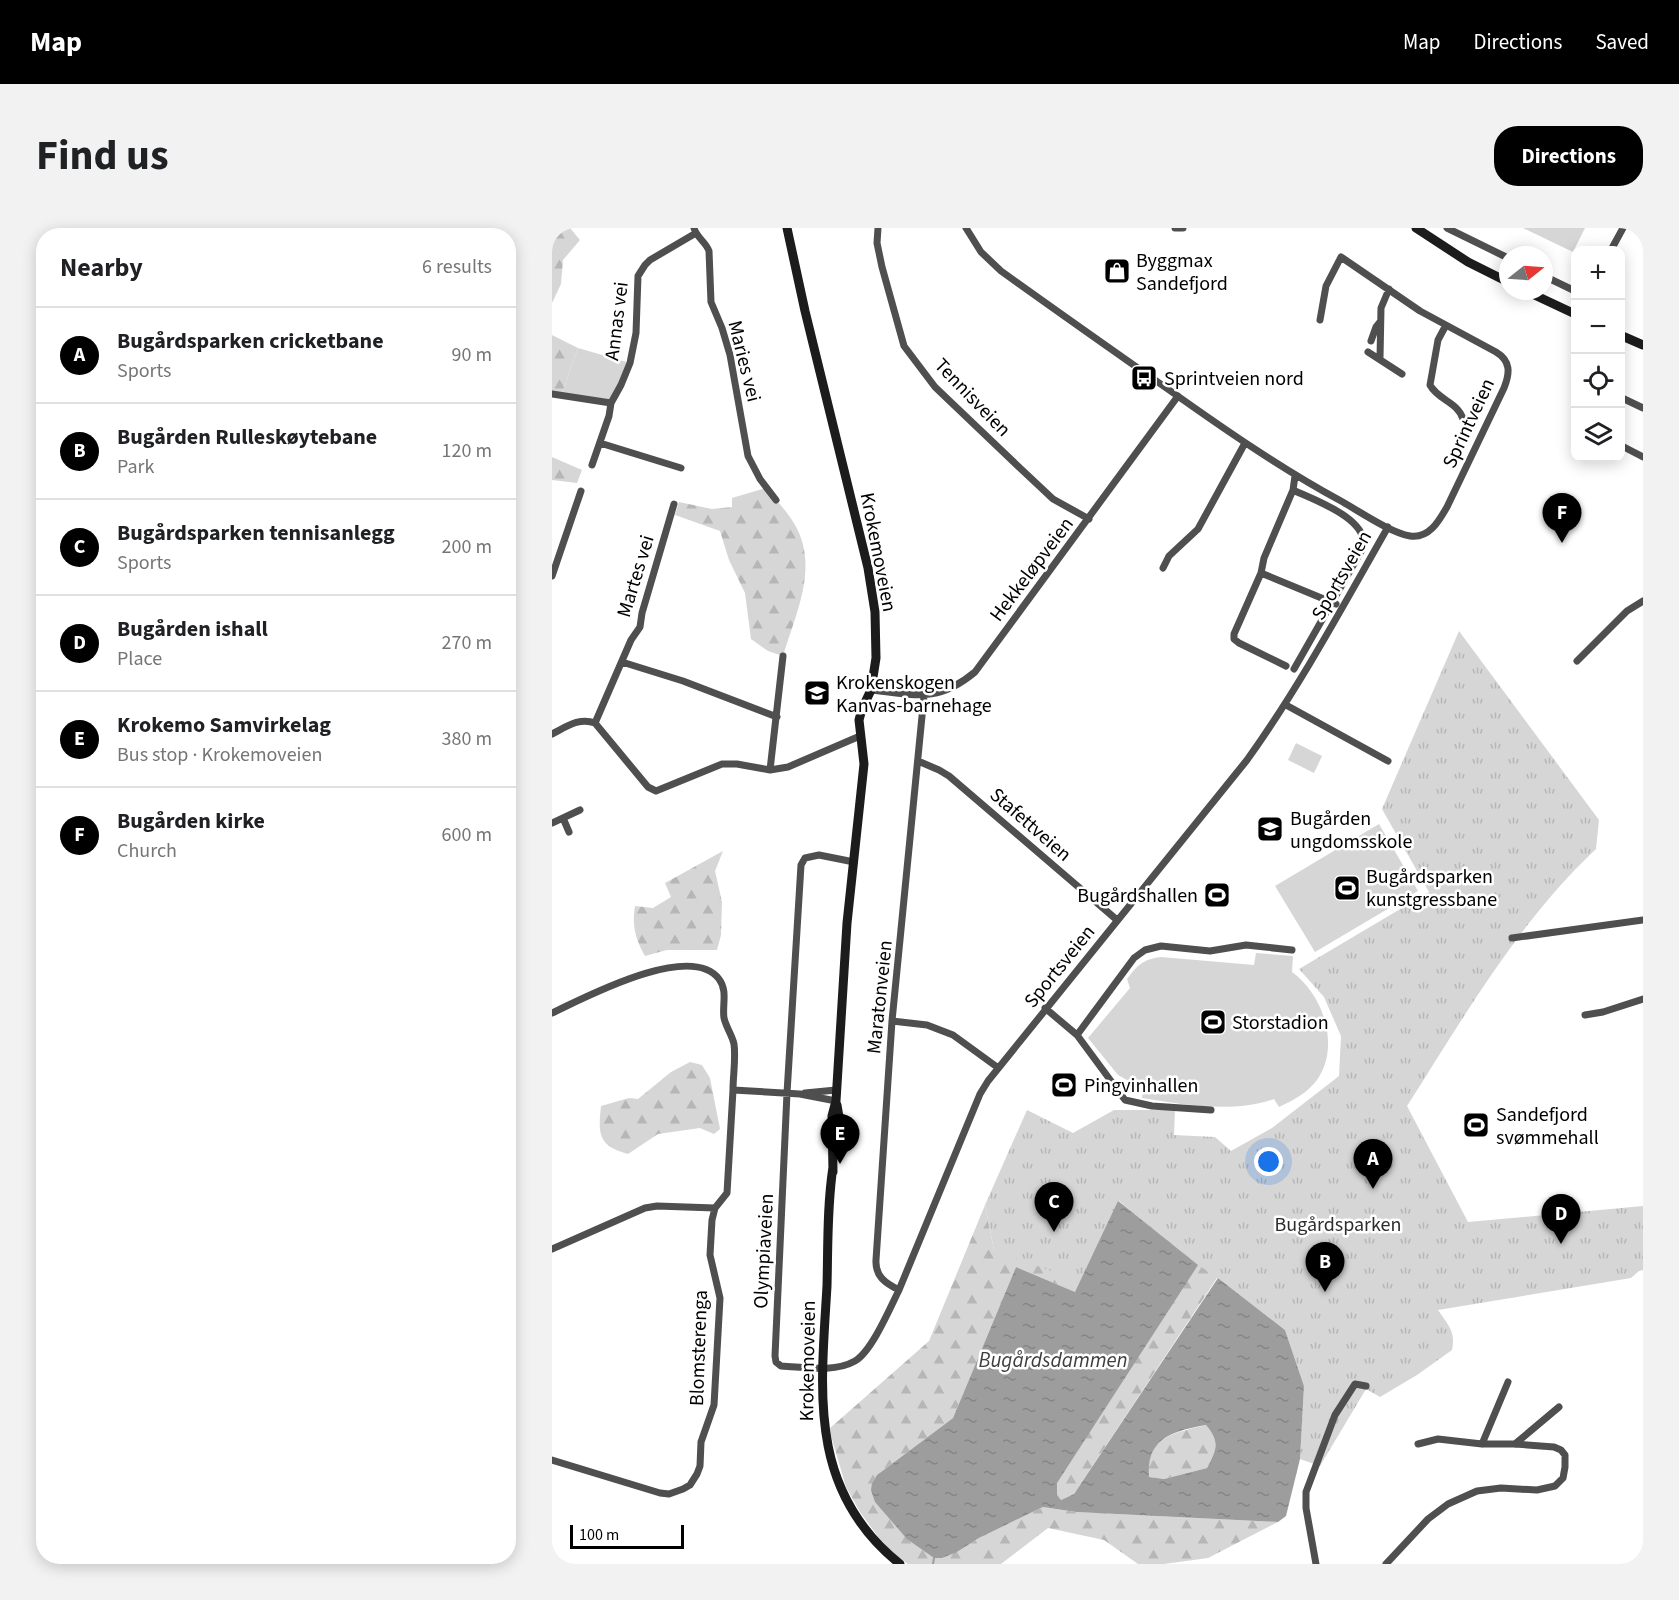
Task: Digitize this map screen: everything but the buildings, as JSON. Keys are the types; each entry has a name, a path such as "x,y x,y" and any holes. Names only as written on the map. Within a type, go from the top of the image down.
{"main road":[{"name":"Krokemoveien","path":"787,228 868,568 876,631 875,670 871,690 859,720 864,764 843,982 836,1090 839,1117 833,1172 822,1368 823,1423 834,1471 844,1493 862,1525 878,1545 900,1564"},
{"path":"1416,228 1468,262 1499,278"},
{"path":"1545,300 1571,312"},
{"path":"1625,337 1643,345"}],"street":[{"name":"Tennisveien","path":"878,228 877,243 882,267 904,346 934,387 1053,499 1089,519"},
{"name":"Sprintveien","path":"966,228 981,252 1001,272 1295,476 1388,527 1410,536 1430,531 1437,524 1508,377 1509,369 1503,356 1446,325 1341,257 1326,286 1320,320"},
{"path":"1175,228 1183,228"},
{"path":"1447,228 1499,254"},
{"path":"1613,246 1623,228"},
{"name":"Annas vei","path":"591,465 600,443 611,403 621,386 634,346 637,285 641,271 650,260 695,231"},
{"name":"Maries vei","path":"695,231 706,243 709,251 711,302 725,335 730,355 748,456 760,479 776,500"},
{"path":"1553,280 1571,289"},
{"path":"1380,358 1381,308 1389,289"},
{"path":"1371,342 1380,322"},
{"path":"1446,325 1438,340 1430,385 1435,393 1458,409 1463,419"},
{"path":"1368,351 1402,374"},
{"path":"552,394 611,403"},
{"name":"Hekkeløpveien","path":"871,690 924,696 941,693 960,684 975,672 1178,396"},
{"path":"1625,399 1643,408"},
{"path":"600,443 681,468"},
{"path":"1163,568 1169,556 1198,529 1245,443"},
{"path":"1625,448 1643,457"},
{"path":"1286,666 1239,643 1234,639 1234,634 1261,573 1264,558 1293,489 1295,476"},
{"path":"1293,489 1345,516 1356,525 1364,537 1363,548 1294,669"},
{"path":"552,576 581,491"},
{"name":"Martes vei","path":"595,723 631,639 640,627 642,613 674,504"},
{"name":"Sportsveien","path":"822,1368 845,1365 859,1358 886,1318 980,1094 997,1067 1246,760 1286,705 1388,527"},
{"path":"1261,573 1342,608"},
{"path":"1577,661 1627,611 1643,601"},
{"path":"770,770 783,656"},
{"path":"622,662 683,681 777,717"},
{"name":"Maratonveien","path":"899,1290 884,1281 875,1265 892,1021 924,696"},
{"path":"1286,705 1389,761"},
{"path":"552,734 580,721 588,720 595,723 651,790 660,790 722,764 737,764 770,770 788,767 860,736"},
{"name":"Stafettveien","path":"918,761 949,776 1117,920"},
{"path":"552,823 580,810"},
{"path":"563,818 569,832"},
{"name":"Olympiaveien","path":"822,1368 781,1366 776,1362 775,1356 787,1093 801,865 806,858 813,855 854,862"},
{"path":"1512,938 1643,920"},
{"path":"1077,1035 1134,958 1145,950 1161,946 1210,951 1246,945 1292,950"},
{"name":"Blomsterenga","path":"552,1013 657,968 678,966 705,969 716,975 723,988 724,1015 734,1047 727,1193 715,1208 711,1221 710,1255 720,1298 714,1405 701,1442 698,1474 690,1485 669,1494 552,1460"},
{"path":"1585,1015 1603,1012 1643,999"},
{"path":"1045,1008 1077,1035 1125,1100 1152,1106 1212,1110"},
{"path":"892,1021 927,1025 953,1035 997,1067"},
{"path":"733,1090 800,1094 836,1101"},
{"path":"800,1094 836,1090"},
{"path":"552,1249 645,1208 679,1206 715,1208"},
{"path":"1482,1444 1508,1382"},
{"path":"1316,1564 1308,1523 1306,1492 1335,1415 1354,1384 1366,1386"},
{"path":"1515,1444 1559,1407"},
{"path":"1386,1564 1428,1519 1448,1504 1478,1491 1501,1488 1545,1490 1560,1482 1565,1467 1565,1455 1554,1447 1482,1444 1438,1439 1418,1444"}],"green space":[{"path":"552,228 570,228 580,240 563,260 561,284 552,303"},
{"path":"1523,228 1585,228 1576,246 1571,246 1571,251"},
{"path":"552,335 578,348 561,396 552,393"},
{"path":"578,348 630,363 611,403 561,396"},
{"path":"552,457 582,470 577,483 552,480"},
{"path":"766,488 795,525 802,541 805,557 803,590 783,656 768,651 751,639 745,593 729,560 720,531 675,515 679,502 712,509 732,507 732,498"},
{"name":"Bugårdsparken","path":"1459,631 1599,820 1596,849 1568,877 1517,939 1471,1005 1407,1106 1468,1222 1643,1206 1643,1270 1631,1278 1438,1310 1452,1333 1452,1350 1417,1375 1380,1397 1366,1389 1320,1466 1300,1459 1304,1386 1285,1330 1198,1265 1119,1201 1081,1282 994,1250 985,1205 1027,1110 1073,1133 1114,1110 1175,1110 1174,1135 1215,1137 1231,1151 1272,1128 1339,1076 1341,1036 1324,997 1299,969 1429,892 1382,809"},
{"path":"1296,743 1322,756 1314,773 1288,760"},
{"name":"Bugårdsparken kunstgressbane","path":"1379,824 1418,891 1315,952 1275,886"},
{"path":"723,851 715,871 722,902 721,935 717,950 667,950 645,956 635,932 635,906 653,908 671,897 665,883"},
{"name":"Storstadion","path":"1256,953 1293,956 1292,972 1312,993 1320,1007 1328,1037 1328,1052 1317,1080 1300,1096 1285,1104 1279,1107 1274,1099 1226,1107 1142,1098 1143,1089 1118,1075 1088,1038 1130,988 1127,979 1145,961 1161,957 1254,965"},
{"path":"690,1062 702,1065 710,1078 720,1129 714,1134 700,1128 658,1134 628,1154 605,1143 600,1131 601,1106 629,1098 638,1099 671,1072"},
{"path":"1118,1201 1221,1272 1074,1494 1061,1500 1057,1495 1057,1483"},
{"path":"985,1205 994,1250 1062,1269 1081,1282 1075,1292 1016,1267 953,1418 877,1475 872,1483 957,1552 979,1538 1043,1507 1076,1512 1278,1522 1208,1558 1164,1564 1138,1564 1104,1540 1048,1528 1001,1564 908,1564 894,1554 879,1538 860,1512 846,1487 829,1429 929,1341"},
{"path":"1206,1425 1216,1446 1207,1468 1164,1479 1148,1477 1152,1453 1157,1445 1173,1434"}],"water":[{"name":"Bugårdsdammen","path":"1118,1201 1198,1265 1057,1483 1057,1495 1061,1500 1074,1494 1218,1278 1285,1330 1304,1386 1300,1459 1286,1516 1278,1522 1076,1512 1043,1507 942,1558 934,1558 907,1539 875,1502 871,1490 872,1483 877,1475 953,1418 1016,1267 1075,1292","holes":["1206,1425 1216,1446 1207,1468 1164,1479 1149,1477 1149,1464 1157,1445 1173,1434"]}],"waterway":[{"path":"933,1564 934,1558"}],"place":[{"name":"Byggmax Sandefjord","path":"1117,271"},
{"name":"Sprintveien nord","path":"1144,378"},
{"name":"Bugården kirke","path":"1562,543"},
{"name":"Krokenskogen Kanvas-barnehage","path":"817,693"},
{"name":"Bugården ungdomsskole","path":"1270,829"},
{"name":"Bugårdsparken kunstgressbane","path":"1347,888"},
{"name":"Bugårdshallen","path":"1217,895"},
{"name":"Storstadion","path":"1213,1022"},
{"name":"Pingvinhallen","path":"1064,1085"},
{"name":"Sandefjord svømmehall","path":"1476,1125"},
{"name":"Krokemo Samvirkelag","path":"840,1164"},
{"name":"Bugårdsparken cricketbane","path":"1373,1189"},
{"name":"Bugårdsparken tennisanlegg","path":"1054,1232"},
{"name":"Bugården ishall","path":"1561,1244"},
{"name":"Bugården Rulleskøytebane","path":"1325,1292"}]}
